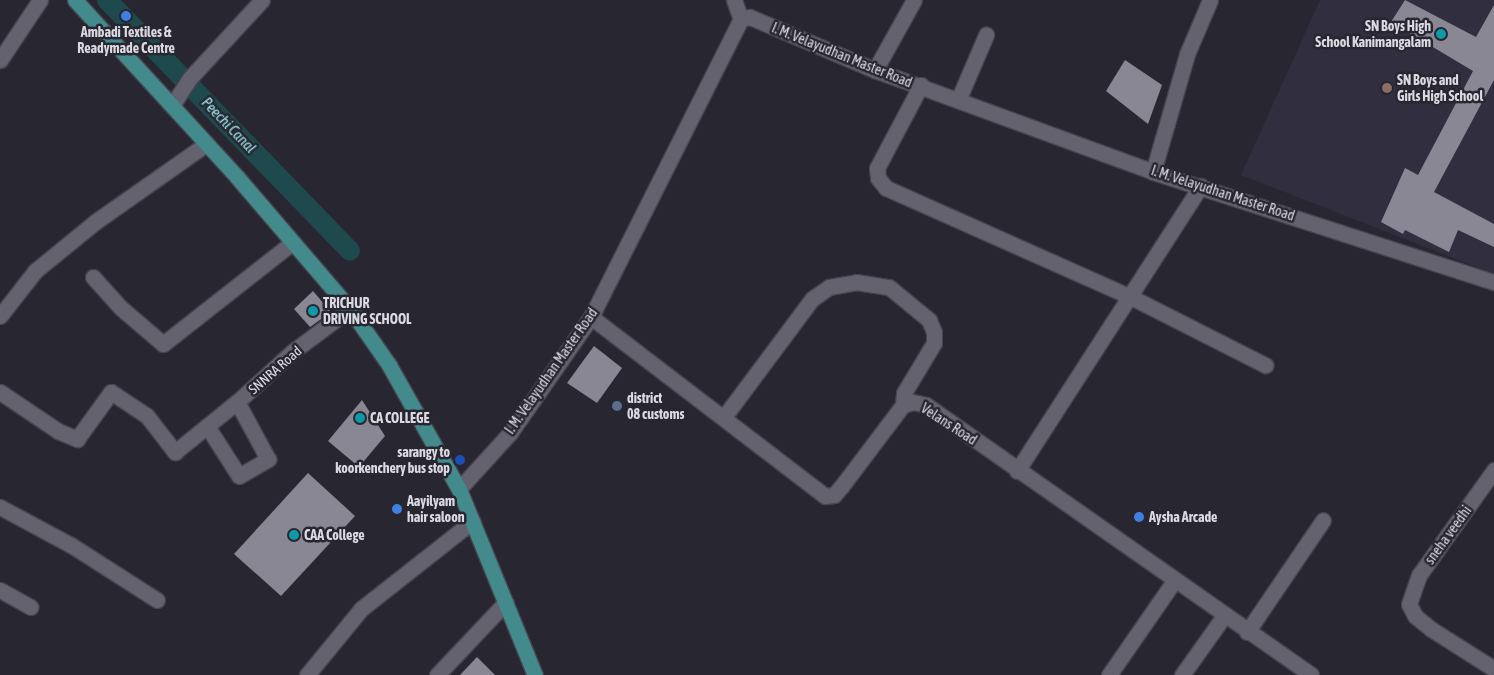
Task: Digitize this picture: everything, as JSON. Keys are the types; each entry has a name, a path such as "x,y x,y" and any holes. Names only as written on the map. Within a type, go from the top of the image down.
{"main road":[{"path":"75,0 176,98 206,144 350,309 389,365 459,489 535,675"}],"street":[{"path":"0,60 40,0"},
{"path":"176,98 190,78 262,0"},
{"path":"734,0 740,19"},
{"path":"875,70 914,0"},
{"path":"1154,172 1187,54 1210,0"},
{"name":"I. M. Velayudhan Master Road","path":"459,489 510,433 591,317 740,19 750,18 875,70 959,98 1154,172 1494,282"},
{"path":"959,98 986,35"},
{"path":"921,85 877,168 878,178 886,188 1129,296 1265,365"},
{"path":"0,316 35,271 95,222 206,144"},
{"path":"1017,470 1200,186"},
{"path":"93,277 121,308 163,344 293,242"},
{"path":"724,417 812,299 829,287 856,282 890,287 929,320 934,332 934,343 904,393 903,405"},
{"name":"SNNRA Road","path":"207,426 240,476 268,459 234,405 292,352 350,309"},
{"name":"Velans Road","path":"591,317 724,417 812,488 825,496 834,495 903,405 914,402 926,405 1174,581 1311,675"},
{"path":"0,392 58,430 77,439 111,392 147,416 175,452 234,405"},
{"name":"sneha veedhi","path":"1494,470 1418,575 1409,604 1415,616 1431,629 1494,669"},
{"path":"0,507 71,545 157,600"},
{"path":"1247,632 1323,520"},
{"path":"307,675 361,609 473,521"},
{"path":"1109,675 1174,581"},
{"path":"0,590 31,607"},
{"path":"437,675 506,602"},
{"path":"1182,675 1224,616"}],"shaded area":[{"name":"SN Boys and Girls High School","path":"1320,0 1494,0 1494,274 1241,175"}],"building":[{"path":"1405,0 1476,37 1494,5 1494,80 1434,192 1494,224 1494,247 1458,230 1449,252 1405,230 1403,234 1381,222 1405,168 1418,175 1473,71 1391,22"},
{"path":"1125,60 1162,85 1148,124 1106,91"},
{"name":"TRICHUR DRIVING SCHOOL","path":"313,291 331,312 310,327 294,309"},
{"path":"594,346 622,368 597,403 567,383"},
{"name":"CA COLLEGE","path":"362,400 385,436 359,467 328,441"},
{"name":"CAA College","path":"308,473 355,516 281,596 234,554"},
{"path":"477,657 495,675 460,675"}],"waterway":[{"name":"Peechi Canal","path":"107,0 350,251"}],"place":[{"name":"Ambadi Textiles & Readymade Centre","path":"126,16"},
{"name":"SN Boys High School Kanimangalam","path":"1441,34"},
{"name":"SN Boys and Girls High School","path":"1387,88"},
{"name":"TRICHUR DRIVING SCHOOL","path":"313,311"},
{"name":"district 08 customs","path":"617,406"},
{"name":"CA COLLEGE","path":"360,418"},
{"name":"sarangy to koorkenchery bus stop","path":"460,460"},
{"name":"Aayilyam hair saloon","path":"397,509"},
{"name":"Aysha Arcade","path":"1139,517"},
{"name":"CAA College","path":"294,535"}]}
